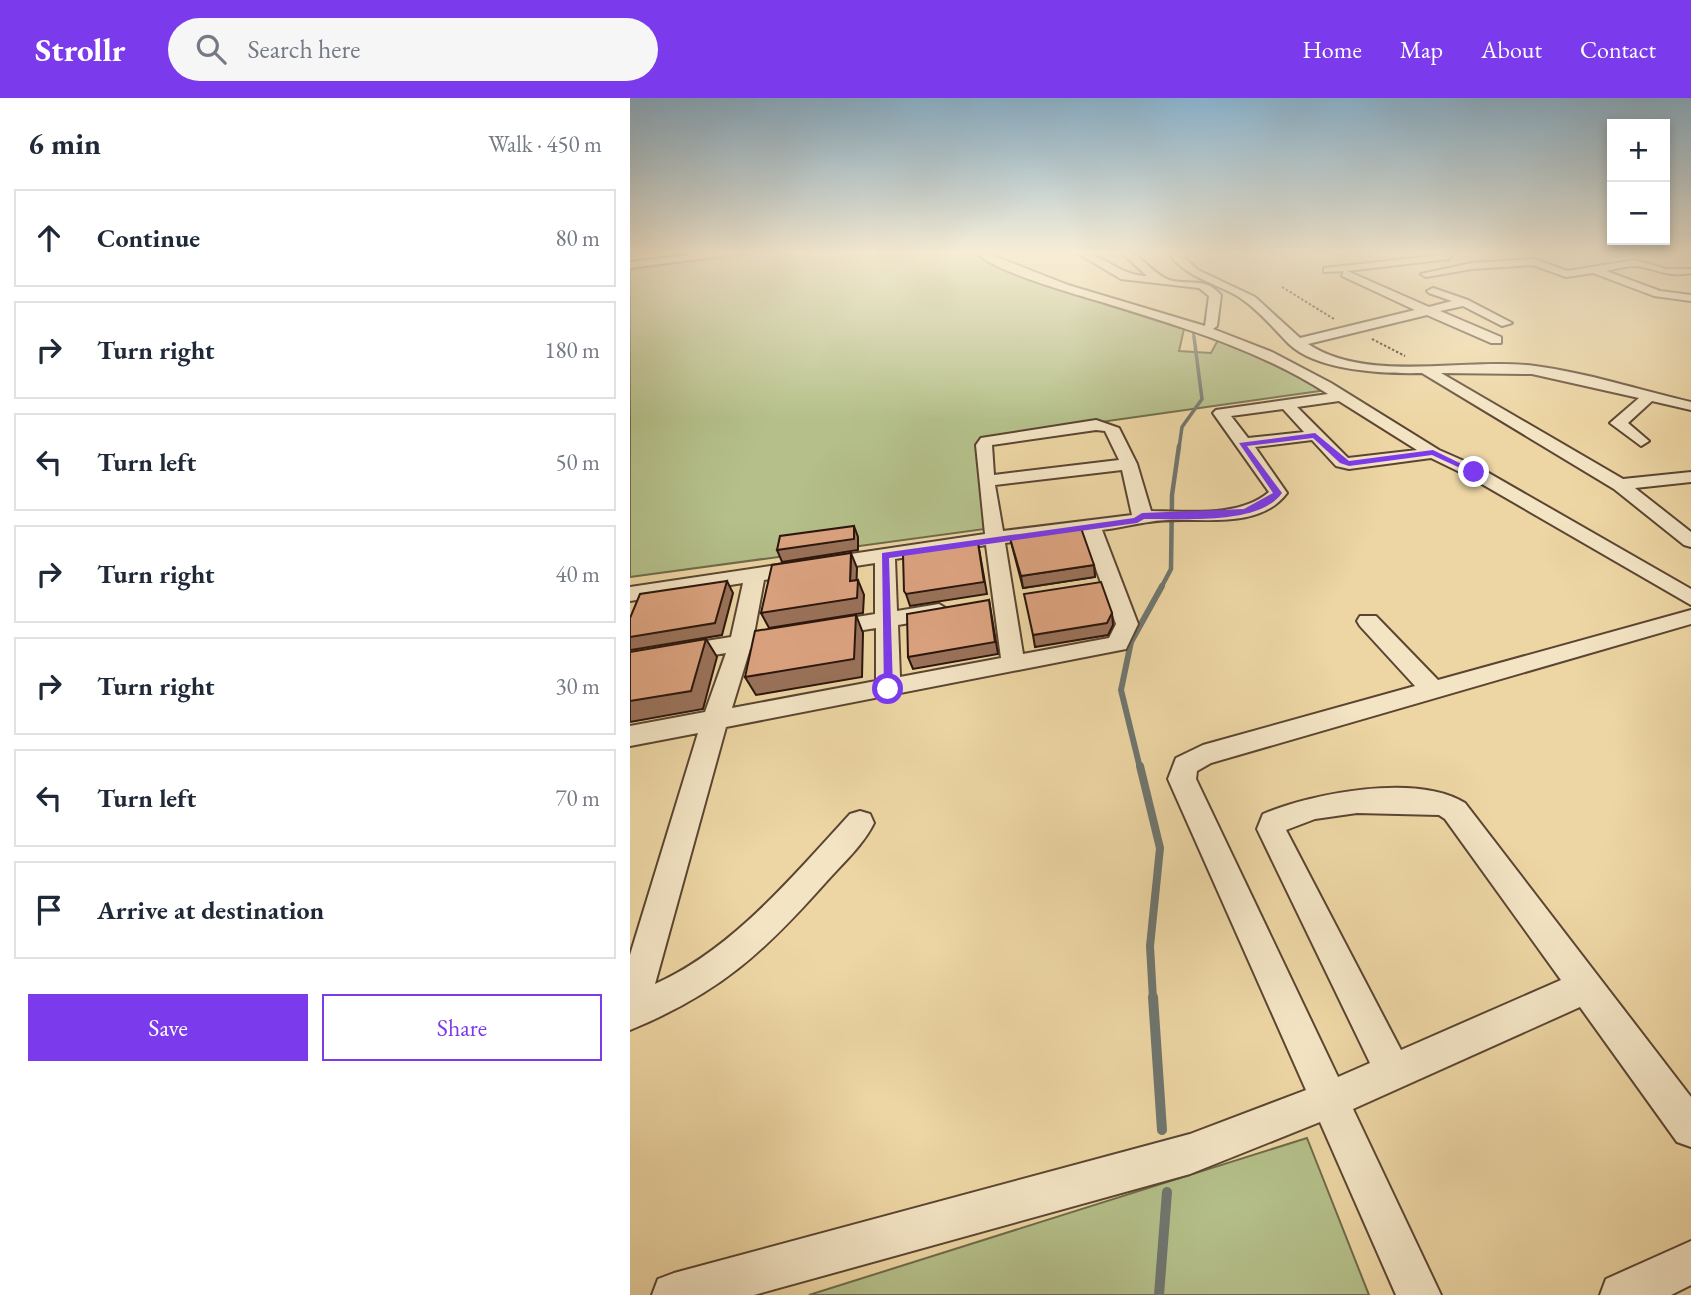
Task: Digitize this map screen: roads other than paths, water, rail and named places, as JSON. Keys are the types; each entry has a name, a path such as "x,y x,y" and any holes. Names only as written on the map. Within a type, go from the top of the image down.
{"street":[{"path":"1130,308 1225,337 1266,355 1342,396 1433,453 1474,472 1691,598"},
{"path":"1211,326 1213,308"},
{"path":"1257,308 1295,343 1346,363 1425,369 1509,368 1612,384 1691,406"},
{"path":"1435,308 1501,331 1471,308"},
{"path":"1295,343 1443,308"},
{"path":"1425,369 1619,485 1691,541"},
{"path":"630,594 996,538 1091,527 1147,516 1199,516 1245,511 1274,499 1278,493 1221,413 1342,396"},
{"path":"1641,441 1618,423 1650,396"},
{"path":"1290,408 1342,462 1349,464 1433,453"},
{"path":"1014,665 1001,601 984,445 987,442 1097,425 1111,428 1129,464 1147,516"},
{"path":"1242,444 1315,435"},
{"path":"986,481 1129,464"},
{"path":"1619,485 1691,477"},
{"path":"630,736 1118,645 1127,624 1091,527"},
{"path":"885,555 888,689"},
{"path":"630,1012 715,720 741,643 755,575"},
{"path":"1087,587 1112,583"},
{"path":"630,661 1026,597"},
{"path":"1419,1295 1182,779 1185,765 1203,755 1691,617"},
{"path":"1367,621 1433,690"},
{"path":"1392,1070 1271,829 1273,823 1285,817 1335,801 1444,804 1455,811 1691,1128"},
{"path":"630,1012 694,983 748,939 800,890 860,823"},
{"path":"674,1295 1190,1154 1329,1100 1392,1070 1586,987"},
{"path":"1622,1295 1691,1263"}],"waterway":[{"path":"1185,328 1193,330 1194,338"},
{"path":"1179,448 1182,427 1202,399 1194,337"},
{"path":"1161,588 1171,569 1172,495 1179,446"},
{"path":"1140,768 1121,690 1131,642 1162,586"},
{"path":"1140,766 1160,848 1150,946 1153,999"},
{"path":"1153,997 1162,1130"},
{"path":"1159,1295 1167,1192"}]}
